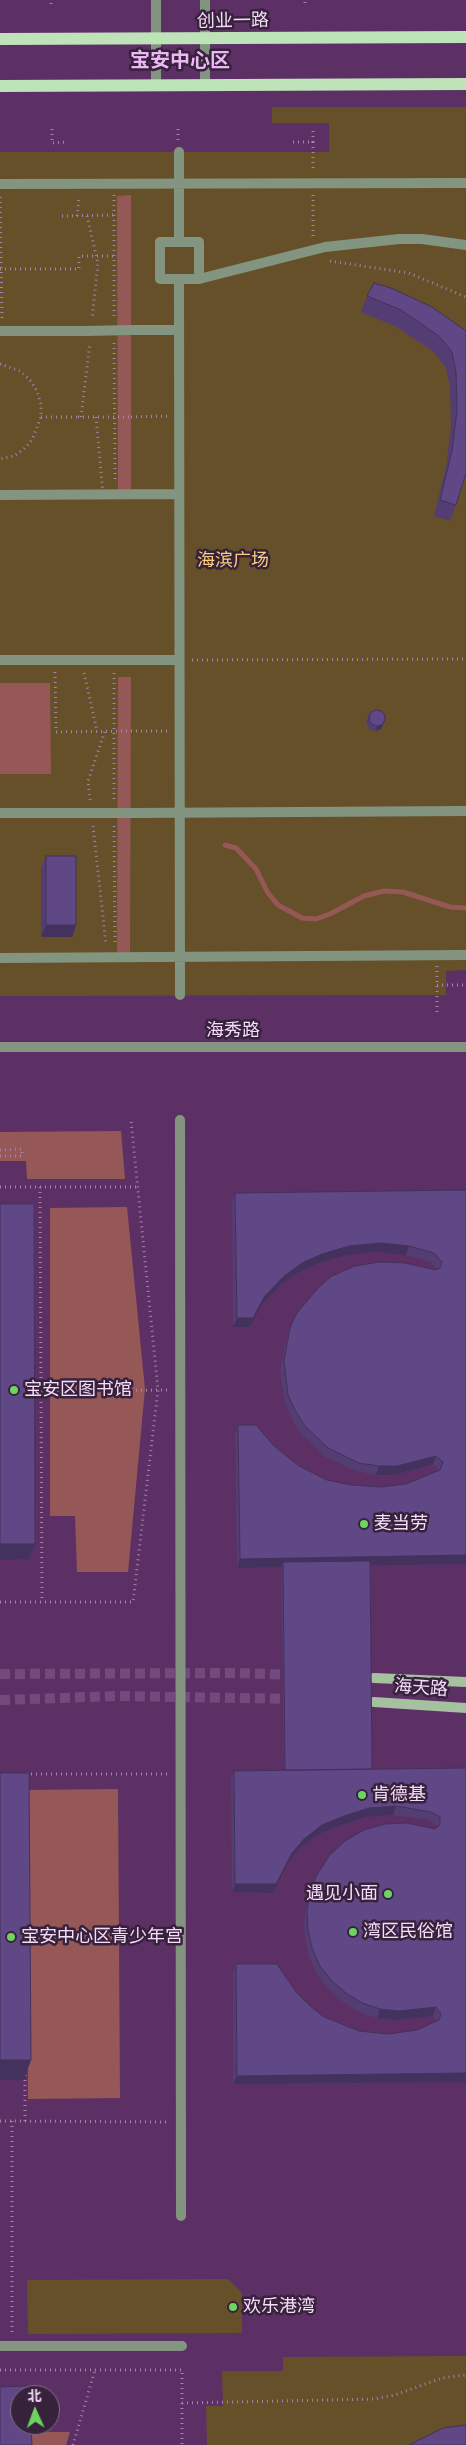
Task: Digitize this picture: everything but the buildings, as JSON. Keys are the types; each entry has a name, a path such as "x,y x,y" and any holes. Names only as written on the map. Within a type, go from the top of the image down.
{"main road":[{"name":"创业一路","path":"0,39 466,36"},
{"path":"0,86 466,84"},
{"name":"海天路","path":"374,1678 466,1682"},
{"name":"海天路","path":"374,1702 466,1708"}],"street":[{"path":"156,0 156,85"},
{"path":"205,0 205,85"},
{"path":"178,242 179,152"},
{"path":"0,184 466,183"},
{"path":"199,279 199,242 160,242 160,279 199,279 325,247 422,239 466,245"},
{"path":"179,279 180,995"},
{"path":"1,331 179,330"},
{"path":"0,495 179,494"},
{"path":"0,660 179,660"},
{"path":"0,813 466,811"},
{"path":"0,958 466,955"},
{"name":"海秀路","path":"0,1047 466,1048"},
{"path":"180,1120 181,2216"},
{"path":"0,2346 182,2346"}],"path":[{"path":"52,128 52,143 67,142"},
{"path":"293,142 313,142 313,129"},
{"path":"0,184 1,331"},
{"path":"77,216 80,192"},
{"path":"62,216 114,215"},
{"path":"1,269 79,269 79,256 114,256"},
{"path":"324,261 409,273 466,297"},
{"path":"0,364 20,371 30,380 38,391 41,417 32,440 24,449 14,456 0,460"},
{"path":"41,417 179,416"},
{"path":"96,417 102,494"},
{"path":"179,660 466,659"},
{"path":"55,660 56,732 179,730"},
{"path":"80,660 97,731"},
{"path":"105,731 88,781 108,957"},
{"path":"437,955 437,1012"},
{"path":"437,985 466,985"},
{"path":"0,1602 133,1602 158,1390 131,1120"},
{"path":"0,1150 22,1149 22,1156 0,1156"},
{"path":"0,1187 138,1187"},
{"path":"40,1187 42,1602"},
{"path":"41,1391 180,1390"},
{"path":"24,1784 24,1774 181,1774"},
{"path":"25,2071 25,2121"},
{"path":"0,2121 181,2122"},
{"path":"12,2121 12,2370"},
{"path":"0,2370 182,2370 182,2445"},
{"path":"73,2445 95,2370"},
{"path":"182,2403 374,2399 395,2395 442,2378 466,2375"}],"green space":[{"name":"海滨广场","path":"272,107 466,107 466,970 446,971 446,995 0,996 0,152 329,152 329,123 272,123"},
{"path":"228,2279 242,2293 242,2333 28,2334 27,2280"},
{"path":"466,2356 466,2436 427,2445 207,2445 206,2406 223,2406 222,2371 283,2371 283,2357"}],"shaded area":[{"path":"131,195 131,493 118,493 117,196"},
{"path":"118,677 131,677 130,954 117,954"},
{"path":"0,683 50,683 51,774 0,774"},
{"path":"121,1131 125,1179 27,1179 26,1161 0,1161 0,1132"},
{"path":"127,1207 145,1389 128,1572 77,1572 75,1516 50,1516 50,1208"},
{"path":"118,1789 120,2098 28,2099 26,1790"},
{"path":"60,2432 70,2432 66,2445 24,2445 23,2435 60,2435"}],"waterway":[{"path":"225,845 236,848 256,869 268,893 278,905 302,918 316,919 330,914 364,896 384,891 403,892 450,907 466,908"}],"tunnel":[{"path":"0,1674 237,1673 296,1675"},
{"path":"0,1700 118,1696 296,1699"}],"place":[{"name":"宝安区图书馆","path":"14,1390"},
{"name":"麦当劳","path":"364,1524"},
{"name":"肯德基","path":"362,1795"},
{"name":"遇见小面","path":"388,1894"},
{"name":"湾区民俗馆","path":"353,1932"},
{"name":"宝安中心区青少年宫","path":"11,1937"},
{"name":"欢乐港湾","path":"233,2307"}],"district":[{"name":"宝安中心区","path":"180,61"}]}
